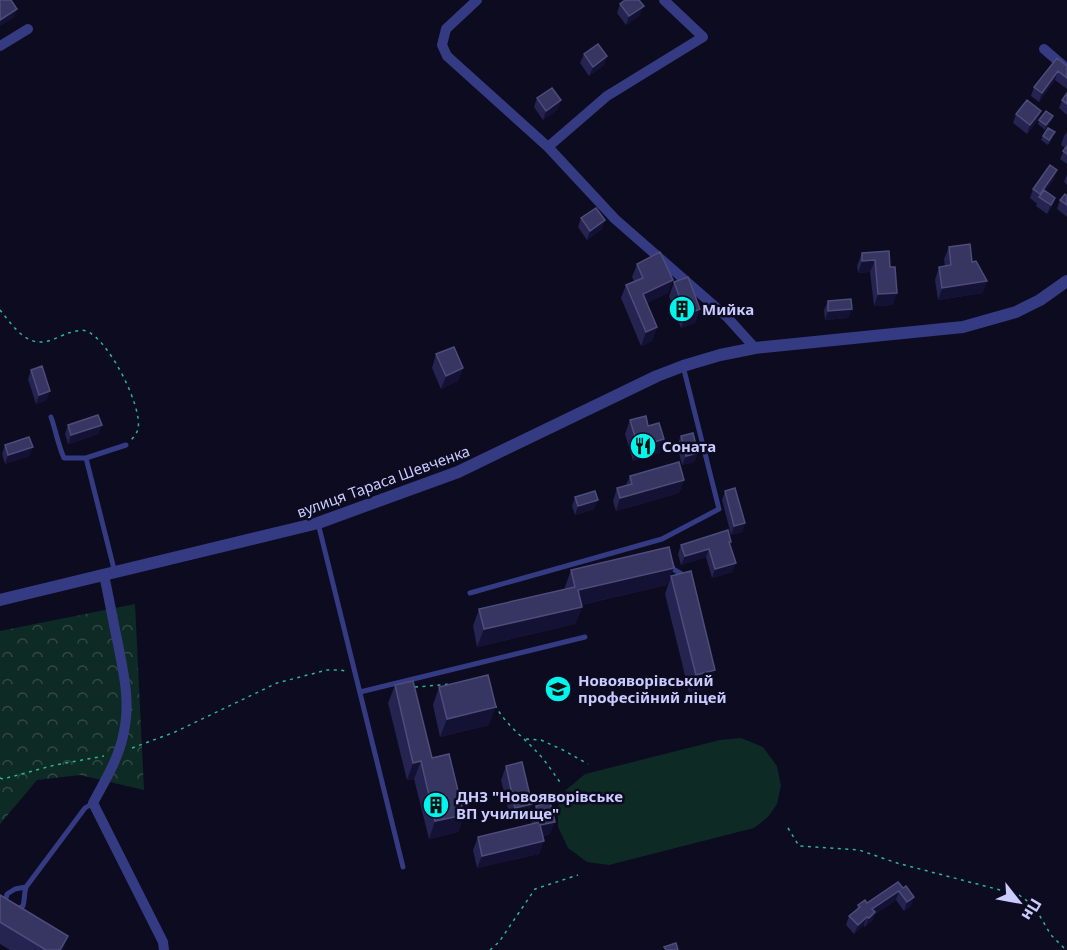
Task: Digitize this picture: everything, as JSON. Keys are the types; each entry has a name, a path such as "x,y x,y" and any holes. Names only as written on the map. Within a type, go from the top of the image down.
{"street":[{"path":"477,0 446,29 442,45 447,56 548,147 615,219 726,317 755,348"},
{"path":"548,147 607,96 703,37 664,0"},
{"path":"0,46 28,29"},
{"path":"1044,49 1067,69"},
{"name":"вулиця Тараса Шевченка","path":"0,600 318,523 458,472 657,376 683,366 755,348 963,327 1016,312 1040,300 1067,281"},
{"path":"110,574 127,696 127,715 118,753 93,803 163,942 164,950"}],"lane":[{"path":"470,593 662,539 719,509 683,366"},
{"path":"51,417 59,449 64,458 86,458 126,444"},
{"path":"86,458 110,574"},
{"path":"318,523 403,867"},
{"path":"662,539 666,549"},
{"path":"669,559 673,569 692,581"},
{"path":"360,692 585,637"},
{"path":"26,887 15,889 7,894 5,902 9,907 17,909 23,906 26,887 85,808 93,803"}],"path":[{"path":"0,310 23,337 33,340 42,342 79,330 87,331 95,336 111,354 133,396 138,413 138,428 134,438 126,444"},
{"path":"1,779 55,765 118,753 175,732 277,683 327,670 349,672 356,678"},
{"path":"412,687 451,684"},
{"path":"495,705 512,729 539,754 562,785"},
{"path":"525,739 541,740 588,764"},
{"path":"788,828 799,846 859,850 897,863 1019,895 1034,906 1051,935 1066,950"},
{"path":"490,950 499,942 535,889 578,875"}],"green space":[{"path":"135,604 144,790 80,775 37,780 0,824 0,631"},
{"path":"741,738 763,747 777,766 781,786 777,804 768,817 754,828 609,865 587,862 568,848 558,827 558,807 566,790 585,774 720,740"}],"building":[{"path":"0,0 11,0 17,9 0,20"},
{"path":"625,0 639,0 644,6 629,16 620,4"},
{"path":"598,44 607,56 593,67 584,54"},
{"path":"1057,58 1067,66 1067,78 1058,71 1042,93 1034,87"},
{"path":"552,88 561,100 546,111 537,98"},
{"path":"1067,93 1067,104 1062,100"},
{"path":"1027,100 1041,111 1030,125 1016,114"},
{"path":"1046,111 1053,116 1046,125 1039,120"},
{"path":"1048,128 1055,132 1049,140 1043,136"},
{"path":"1050,165 1057,170 1040,194 1033,189"},
{"path":"1044,190 1055,198 1051,205 1039,197"},
{"path":"1065,194 1067,196 1067,205 1060,200"},
{"path":"596,208 605,220 590,231 581,218"},
{"path":"970,244 972,262 976,261 987,281 942,288 939,267 951,265 949,247"},
{"path":"889,251 890,267 895,267 897,293 878,294 875,260 862,261 862,253"},
{"path":"660,252 673,280 643,294 657,327 646,332 626,285 643,278 637,264"},
{"path":"688,277 700,309 686,315 674,282"},
{"path":"851,299 852,309 828,311 828,301"},
{"path":"454,347 463,368 446,376 436,354"},
{"path":"42,366 50,391 39,395 31,370"},
{"path":"98,415 102,425 71,435 68,425"},
{"path":"646,416 648,426 659,423 664,439 638,447 630,420"},
{"path":"693,433 698,453 686,456 681,436"},
{"path":"29,437 33,447 8,455 5,445"},
{"path":"679,462 684,480 620,498 617,488 632,484 630,476"},
{"path":"735,488 745,523 734,526 725,491"},
{"path":"595,491 598,500 578,506 575,497"},
{"path":"728,530 731,542 729,542 736,563 715,569 709,549 685,556 681,545"},
{"path":"669,547 674,568 578,590 582,607 484,629 479,609 575,587 571,570"},
{"path":"691,571 715,670 696,675 671,576"},
{"path":"488,675 496,707 447,719 439,687"},
{"path":"413,681 432,758 449,754 464,815 435,821 421,761 413,763 395,685"},
{"path":"522,762 532,804 515,808 506,766"},
{"path":"550,802 555,822 540,825 544,841 482,856 478,837 540,822 536,806"},
{"path":"898,882 903,888 906,886 914,897 907,902 899,891 872,909 875,912 858,925 849,916 865,900 867,903"},
{"path":"0,895 68,936 60,950 46,950 0,922"},
{"path":"676,943 678,950 666,950 664,947"}],"place":[{"name":"Мийка","path":"682,309"},
{"name":"Соната","path":"643,446"},
{"name":"Новояворівський професійний ліцей","path":"558,689"},
{"name":"ДНЗ \"Новояворівське ВП училище\"","path":"436,805"}]}
